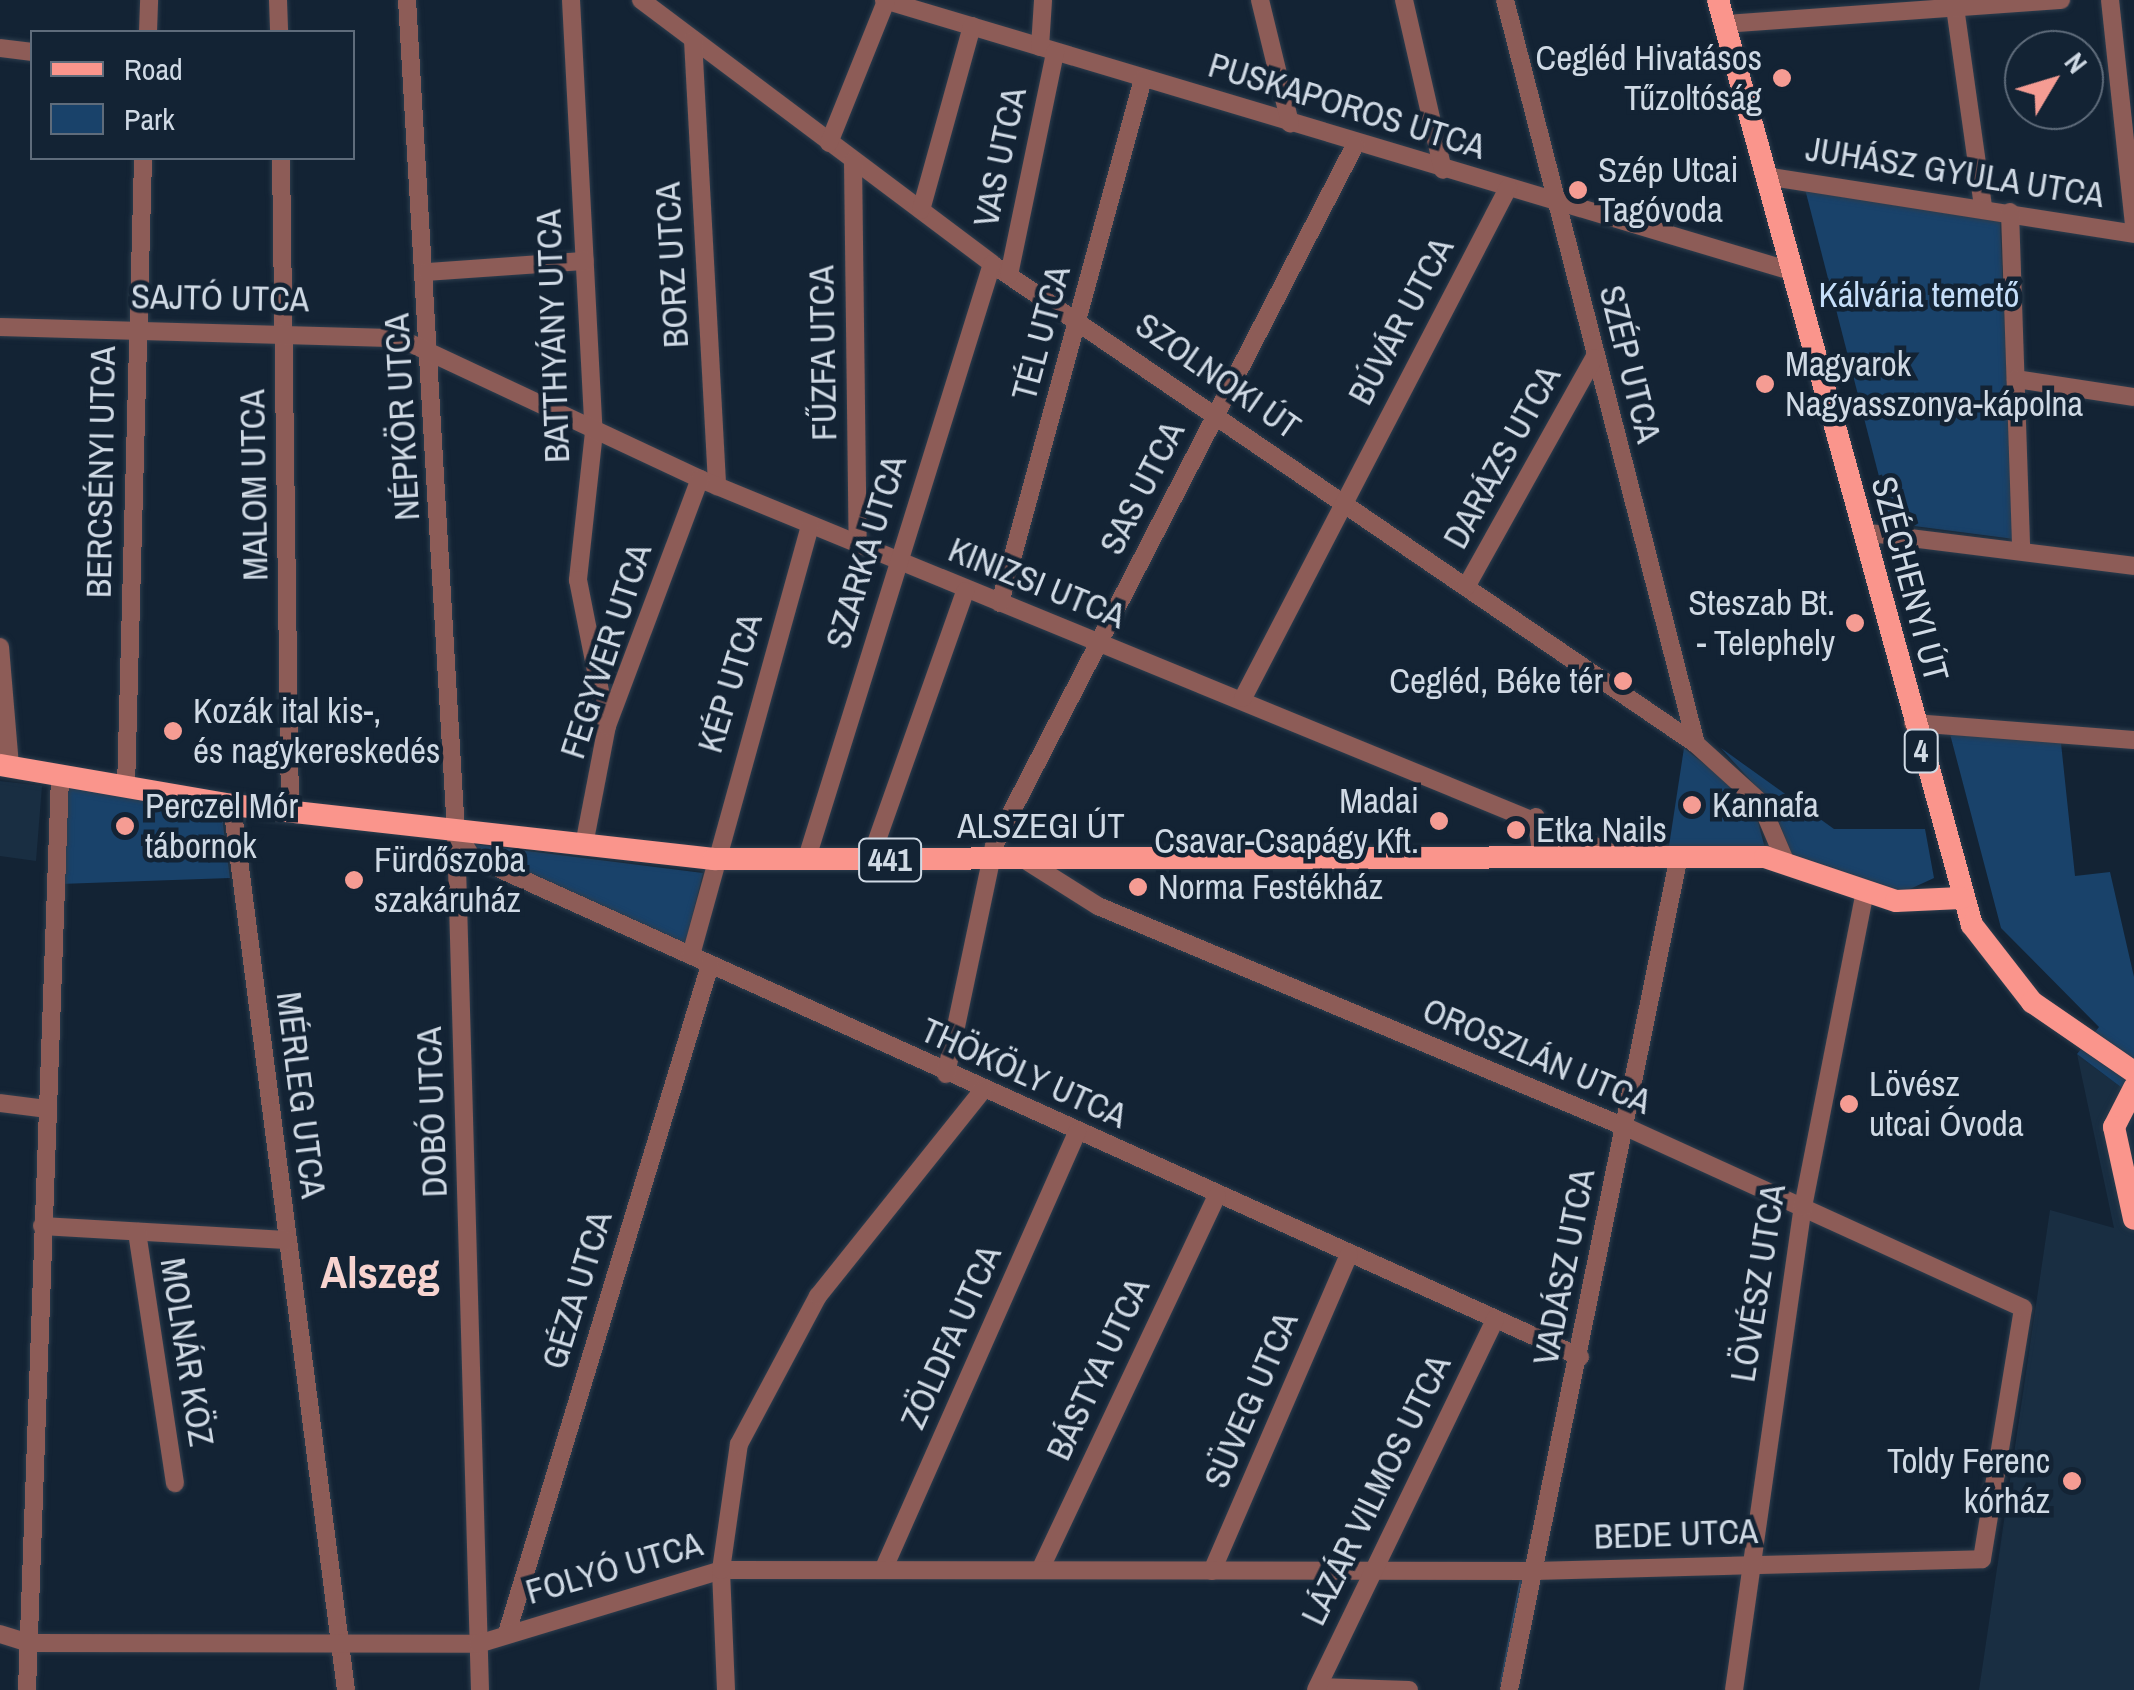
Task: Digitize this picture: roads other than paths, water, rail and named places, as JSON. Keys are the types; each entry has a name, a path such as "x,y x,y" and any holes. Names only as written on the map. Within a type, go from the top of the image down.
{"main road":[{"name":"SZÉCHENYI ÚT","path":"1718,0 1962,898 1981,941 2032,1002 2134,1072"},
{"name":"ALSZEGI ÚT","path":"5,766 232,805 714,859 1028,862 1679,856 1786,863 1916,903 1962,898"},
{"path":"1916,903 1950,878 1950,858"},
{"path":"2134,1088 2114,1127 2134,1220"}],"street":[{"path":"148,30 150,0"},
{"path":"278,0 279,30"},
{"name":"NÉPKÖR UTCA","path":"407,0 428,272 456,831"},
{"name":"BATTHYÁNY UTCA","path":"571,0 594,432 578,580 608,726"},
{"name":"SZOLNOKI ÚT","path":"642,0 992,264 1696,744 1760,802 1786,863"},
{"path":"829,143 885,0"},
{"name":"PUSKAPOROS UTCA","path":"885,0 1791,272"},
{"path":"950,0 954,20"},
{"name":"VAS UTCA","path":"1010,275 1047,49 1043,0"},
{"path":"1260,0 1290,123"},
{"path":"1404,0 1442,170"},
{"name":"SZÉP UTCA","path":"1505,0 1696,744"},
{"path":"1724,24 1834,6 2061,0"},
{"path":"2110,0 2134,225"},
{"path":"1954,3 1983,207"},
{"path":"920,210 972,26"},
{"name":"BORZ UTCA","path":"692,40 708,483"},
{"path":"0,48 30,52"},
{"name":"TÉL UTCA","path":"1000,604 1142,78"},
{"name":"SAS UTCA","path":"946,1074 991,861 1355,144"},
{"name":"BERCSÉNYI UTCA","path":"126,788 144,160"},
{"name":"MALOM UTCA","path":"281,160 290,811"},
{"name":"FŰZFA UTCA","path":"853,161 858,545"},
{"name":"JUHÁSZ GYULA UTCA","path":"1765,176 1983,207 2134,234"},
{"name":"BÚVÁR UTCA","path":"1243,698 1508,188"},
{"path":"2010,212 2021,552"},
{"path":"428,272 586,261"},
{"name":"SZARKA UTCA","path":"806,860 896,561 992,264"},
{"name":"SAJTÓ UTCA","path":"0,326 398,338 432,358"},
{"name":"KINIZSI UTCA","path":"432,358 810,526 1536,817 1621,857"},
{"name":"DARÁZS UTCA","path":"1466,587 1594,358"},
{"path":"2016,380 2134,397"},
{"name":"FEGYVER UTCA","path":"584,845 608,726 708,483"},
{"name":"KÉP UTCA","path":"714,859 810,526"},
{"path":"1862,532 2134,566"},
{"path":"870,860 965,590"},
{"path":"0,646 5,766"},
{"path":"1913,723 2134,740"},
{"path":"27,1690 60,778"},
{"name":"MÉRLEG UTCA","path":"232,805 346,1690"},
{"path":"1536,817 1542,858"},
{"name":"THÖKÖLY UTCA","path":"456,831 470,856 1580,1357"},
{"name":"DOBÓ UTCA","path":"456,831 480,1690"},
{"name":"VADÁSZ UTCA","path":"1510,1690 1679,856"},
{"path":"692,955 714,859"},
{"name":"OROSZLÁN UTCA","path":"1028,862 1098,906 1625,1127 2023,1308 1982,1559"},
{"name":"LÖVÉSZ UTCA","path":"1734,1690 1746,1564 1803,1208 1865,890"},
{"name":"GÉZA UTCA","path":"506,1632 710,965"},
{"path":"726,1690 721,1570 739,1444 779,1356 983,1090"},
{"path":"0,1104 47,1108"},
{"name":"ZÖLDFA UTCA","path":"884,1568 1077,1132"},
{"name":"BÁSTYA UTCA","path":"1040,1570 1217,1196"},
{"path":"42,1226 286,1240"},
{"name":"MOLNÁR KÖZ","path":"137,1232 175,1483"},
{"name":"SÜVEG UTCA","path":"1212,1571 1349,1254"},
{"name":"LÁZÁR VILMOS UTCA","path":"1317,1688 1495,1318"},
{"name":"BEDE UTCA","path":"1371,1572 1982,1559"},
{"name":"FOLYÓ UTCA","path":"0,1634 29,1644 478,1644 506,1632 721,1570 1371,1572"},
{"path":"1317,1688 1409,1690"}],"waterway":[{"path":"1502,1683 1522,1579"}],"place":[{"name":"Cegléd Hivatásos Tűzoltóság","path":"1782,78"},
{"name":"Szép Utcai Tagóvoda","path":"1578,190"},
{"name":"Magyarok Nagyasszonya-kápolna","path":"1765,384"},
{"name":"Steszab Bt. - Telephely","path":"1855,623"},
{"name":"Cegléd, Béke tér","path":"1623,681"},
{"name":"Kozák ital kis-, és nagykereskedés","path":"173,731"},
{"name":"Kannafa","path":"1692,805"},
{"name":"Madai Csavar-Csapágy Kft.","path":"1439,821"},
{"name":"Perczel Mór tábornok","path":"125,826"},
{"name":"Etka Nails","path":"1516,830"},
{"name":"Fürdőszoba szakáruház","path":"354,880"},
{"name":"Norma Festékház","path":"1138,887"},
{"name":"Lövész utcai Óvoda","path":"1849,1104"},
{"name":"Toldy Ferenc kórház","path":"2072,1481"}],"district":[{"name":"Alszeg","path":"380,1272"}],"park label":[{"name":"Kálvária temető","path":"1919,295"}]}
